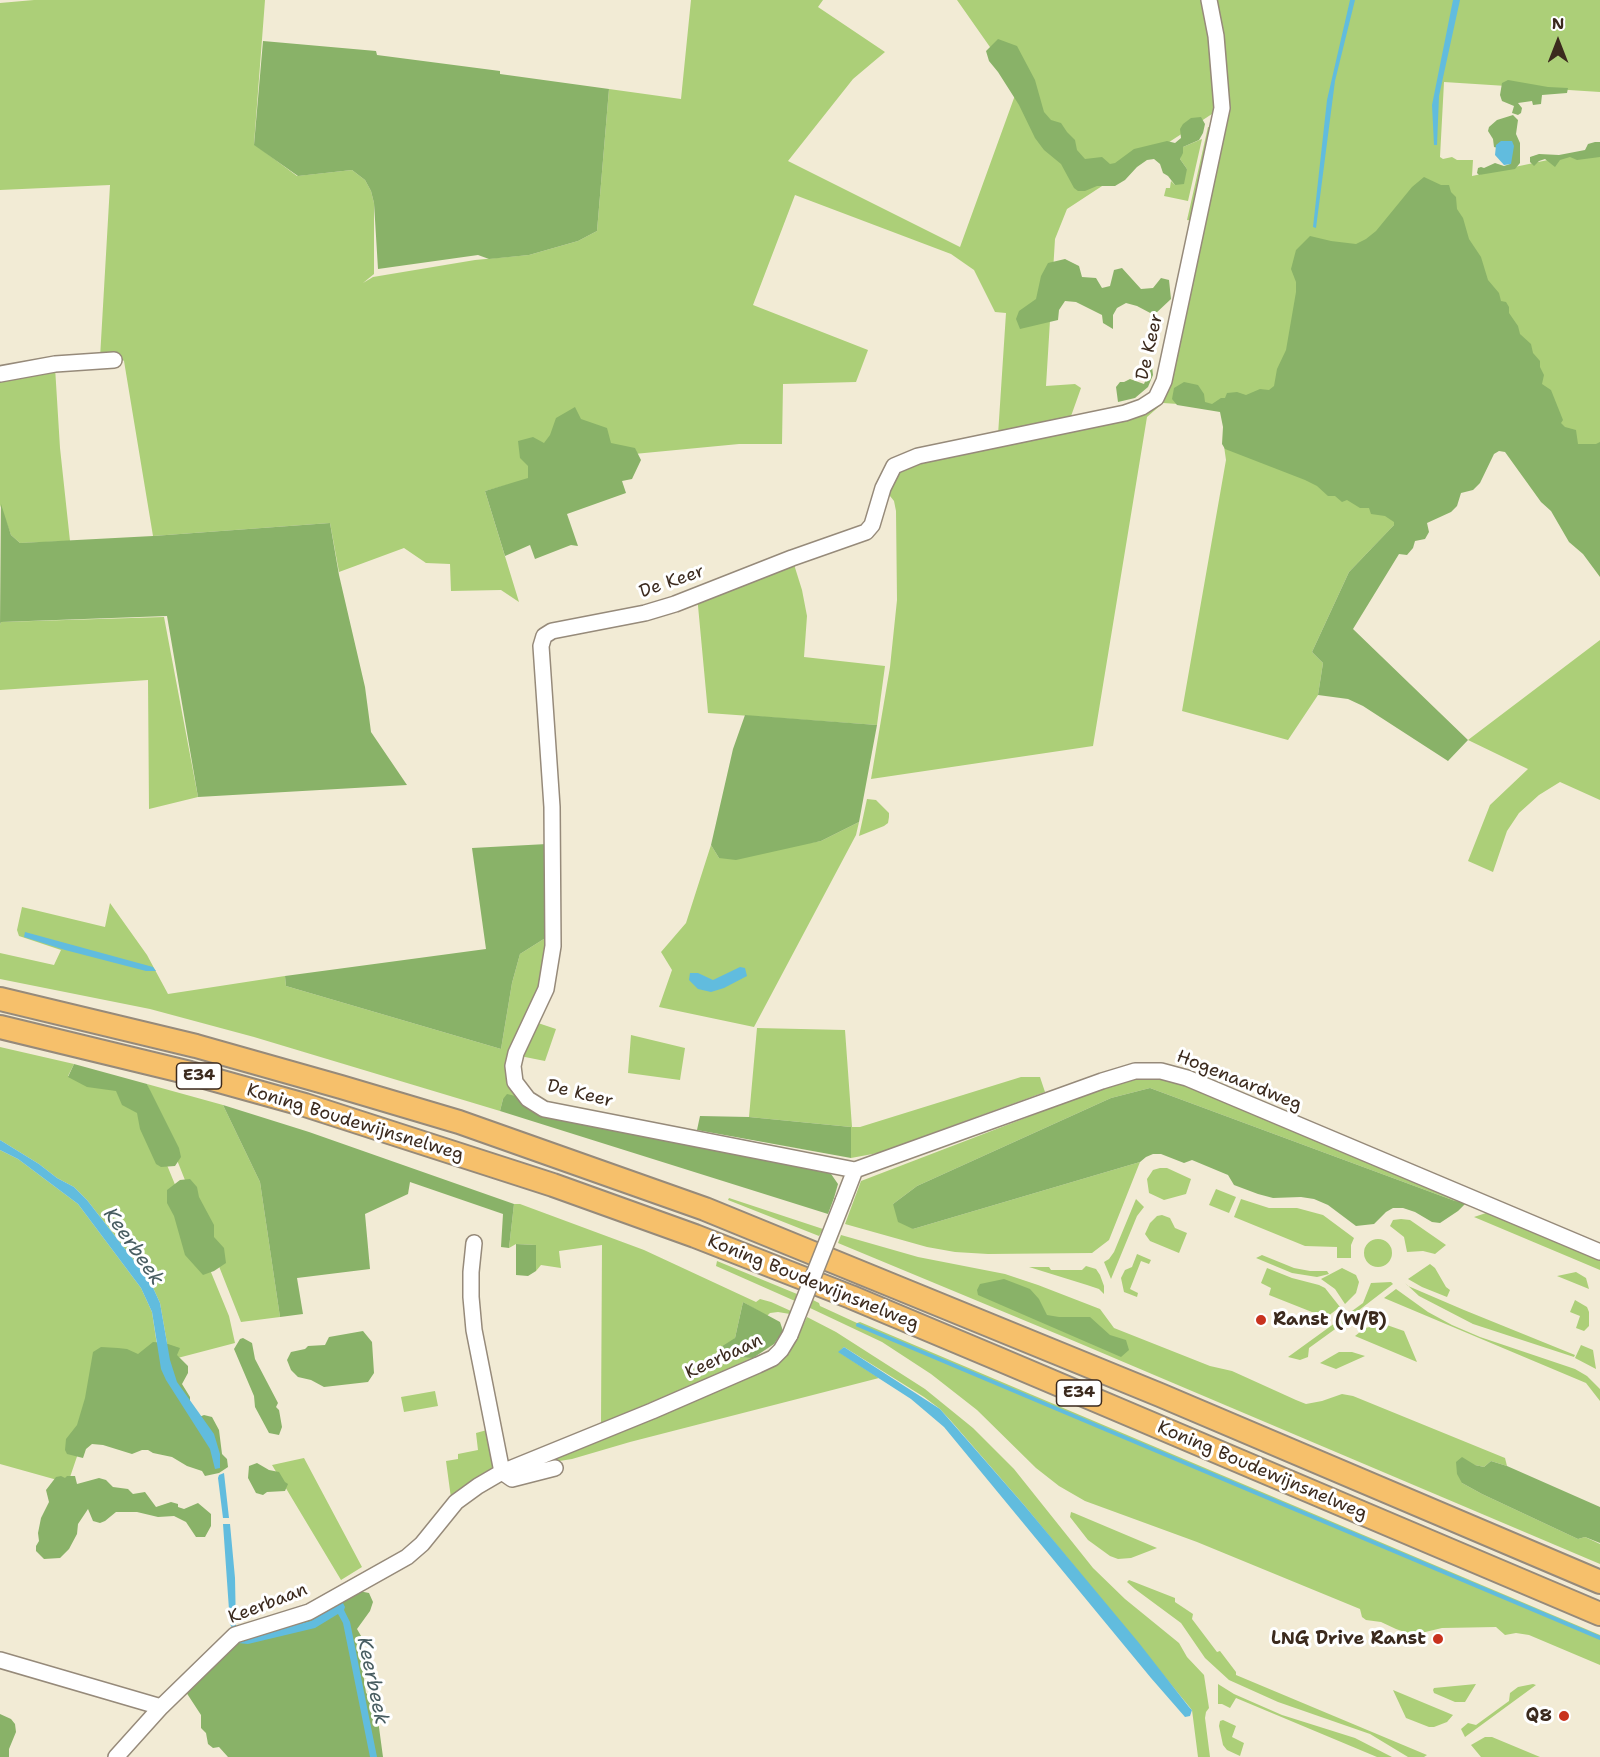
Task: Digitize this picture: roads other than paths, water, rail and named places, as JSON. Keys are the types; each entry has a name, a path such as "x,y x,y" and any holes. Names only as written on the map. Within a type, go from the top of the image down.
{"highway":[{"name":"Koning Boudewijnsnelweg","path":"0,999 196,1046 352,1090 522,1143 705,1209 1170,1399 1600,1582"},
{"name":"Koning Boudewijnsnelweg","path":"0,1027 190,1073 305,1105 553,1185 695,1236 851,1297 1600,1614"}],"street":[{"name":"De Keer","path":"855,1170 544,1109 528,1099 517,1087 513,1066 516,1053 546,989 553,946 552,807 541,646 544,636 552,631 622,618 675,604 866,532 872,525 883,488 894,466 918,456 1125,413 1142,407 1156,398 1164,381 1222,108 1216,36 1209,0"},
{"path":"0,374 55,364 114,360"},
{"name":"Hogenaardweg","path":"855,1170 1102,1081 1135,1071 1161,1071 1187,1078 1600,1252"},
{"name":"Keerbaan","path":"116,1757 161,1707 235,1635 309,1612 407,1557 422,1544 456,1502 478,1486 502,1472 641,1416 773,1358 790,1335 855,1170"},
{"path":"474,1244 471,1272 473,1319 502,1472 512,1479 555,1468"},
{"path":"0,1660 161,1707"}],"water":[{"path":"1350,0 1355,0 1335,81 1316,228 1313,227 1327,100"},
{"path":"1453,0 1460,0 1439,96 1437,145 1434,145 1432,105"},
{"path":"1501,141 1512,141 1514,146 1511,164 1504,165 1495,155 1496,145"},
{"path":"25,932 153,967 156,971 146,971 65,950 24,937"},
{"path":"740,967 745,968 747,976 711,992 698,989 689,980 690,973 698,973 713,980"},
{"path":"0,1140 74,1187 87,1200 150,1281 160,1303 170,1360 177,1382 214,1434 220,1454 220,1468 215,1469 210,1449 161,1369 152,1312 141,1288 78,1204 18,1159 0,1150"},
{"path":"844,1347 940,1409 1139,1643 1192,1710 1190,1716 1185,1717 1151,1678 944,1427 911,1399 838,1352"},
{"path":"224,1473 229,1518 223,1518 218,1478"},
{"path":"223,1524 230,1524 235,1578 236,1628 232,1628 230,1624"},
{"path":"342,1601 350,1622 377,1757 370,1757 343,1623 338,1614 315,1628 248,1644 238,1643 238,1639 311,1621"}],"waterway":[{"path":"858,1325 1600,1638"}],"place":[{"name":"Ranst (W/B)","path":"1261,1320"},
{"name":"LNG Drive Ranst","path":"1438,1639"},
{"name":"Q8","path":"1564,1716"}],"water label":[{"name":"Keerbeek","path":"133,1247"},
{"name":"Keerbeek","path":"372,1681"}]}
